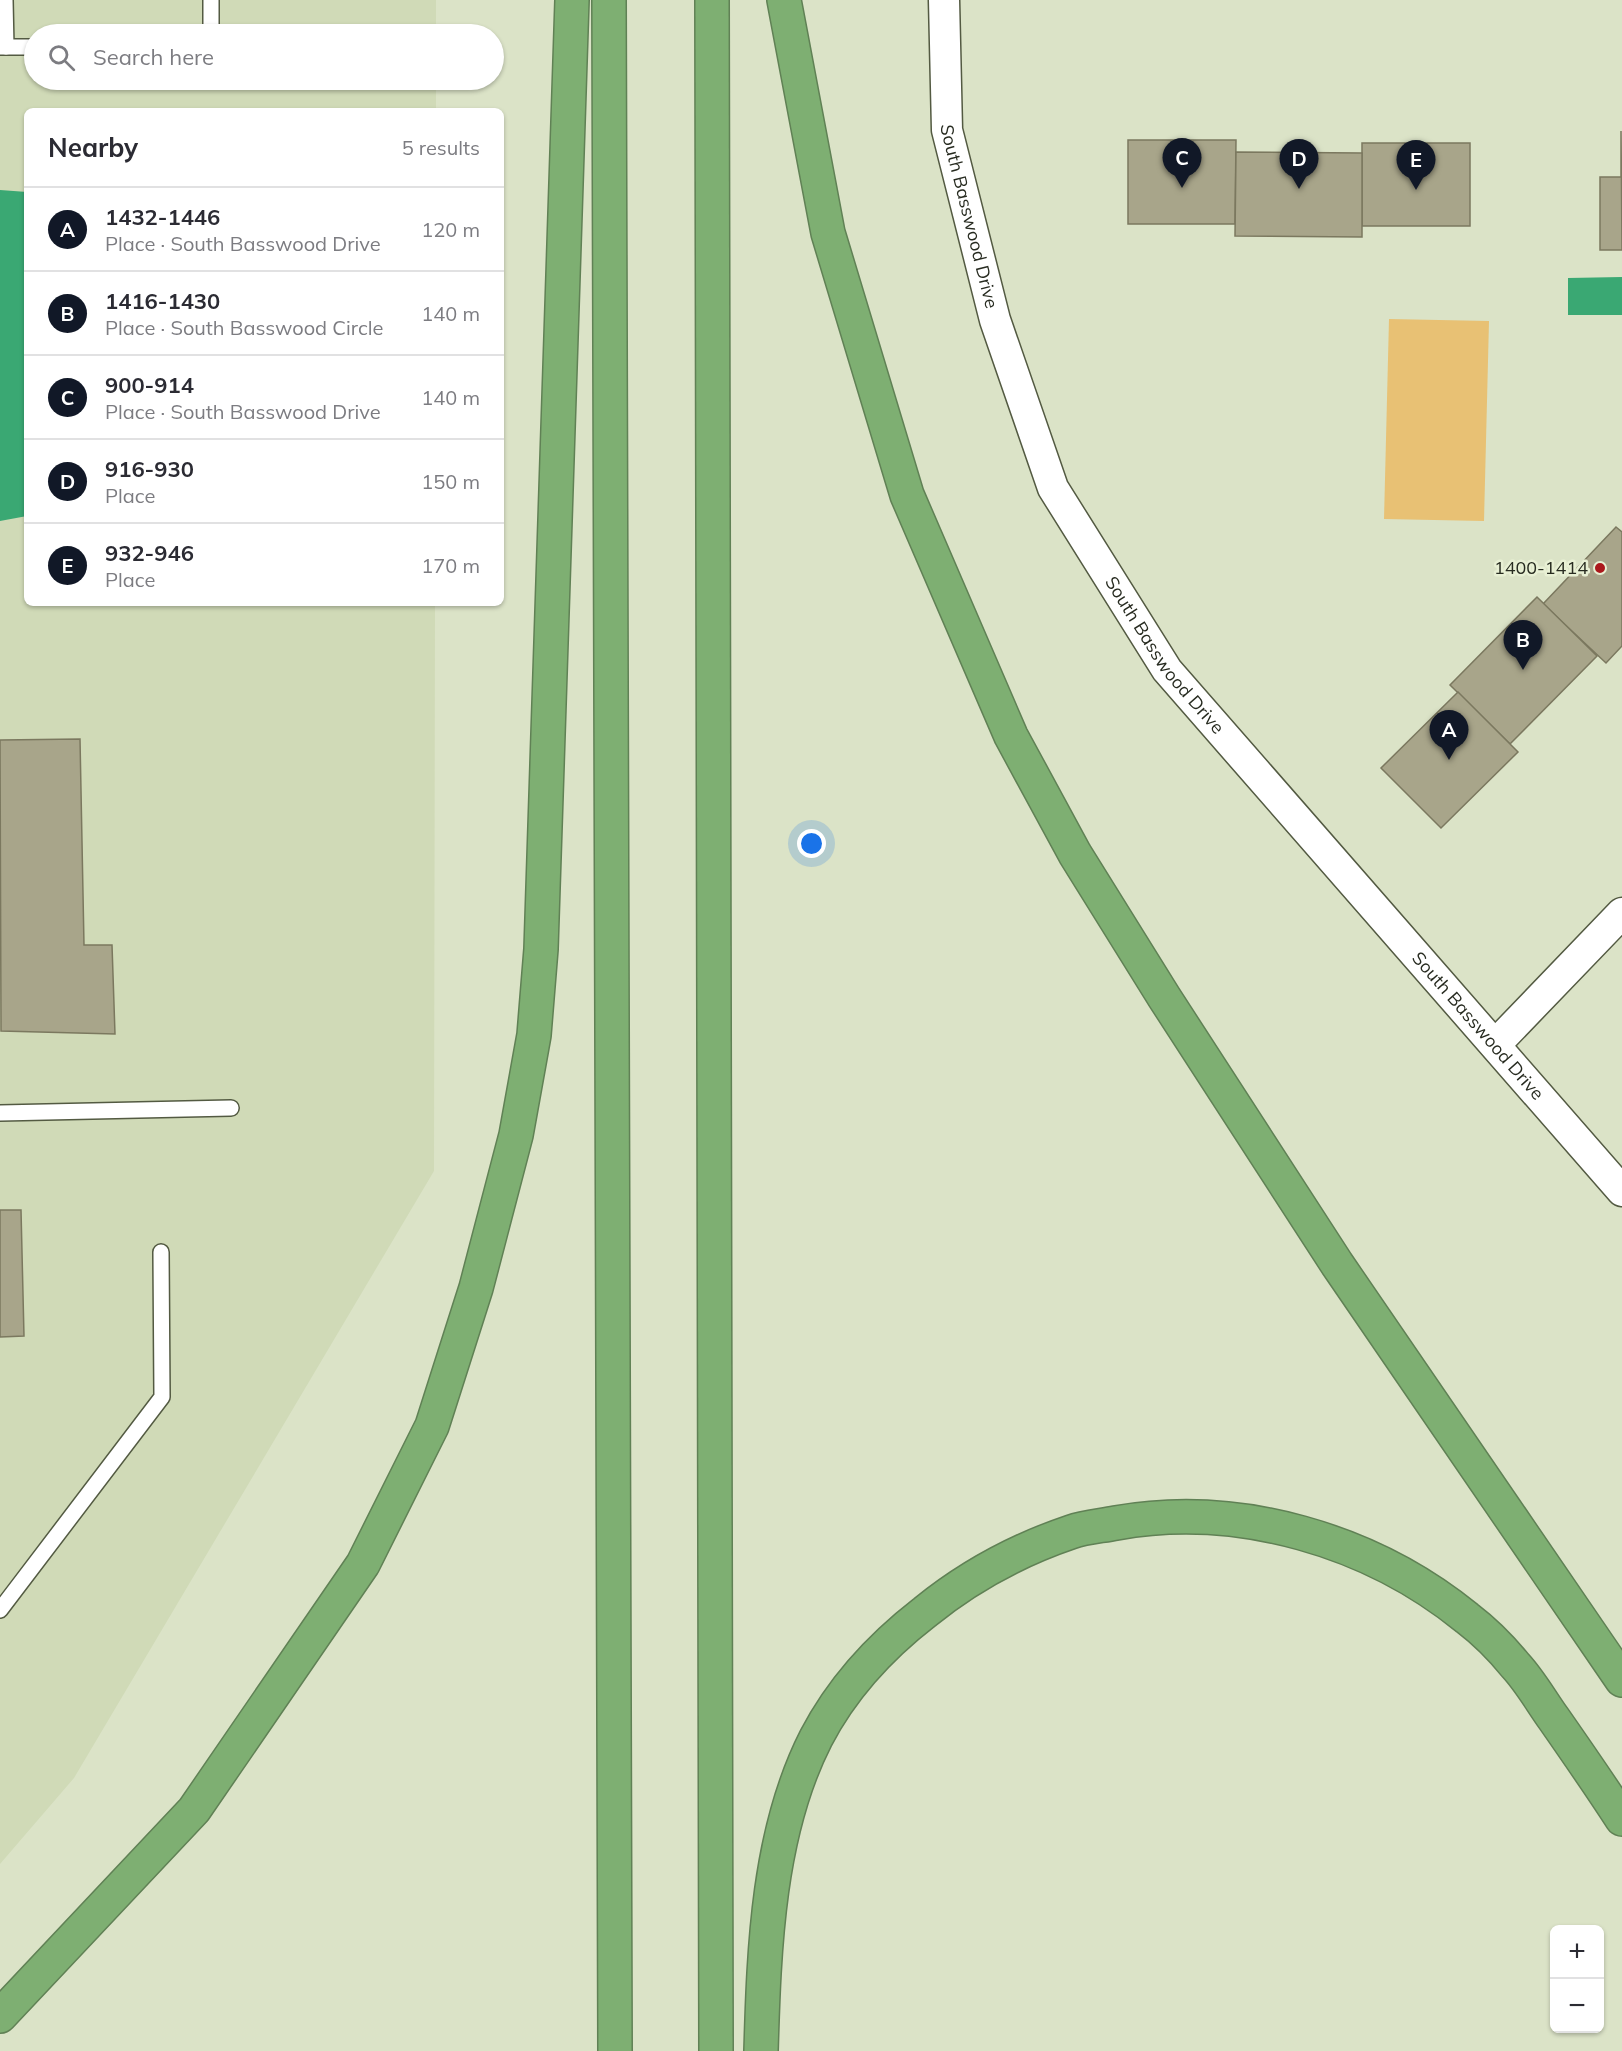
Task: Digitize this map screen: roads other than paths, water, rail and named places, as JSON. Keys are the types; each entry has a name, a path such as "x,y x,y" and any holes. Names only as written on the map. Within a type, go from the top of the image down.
{"highway":[{"path":"0,2016 194,1810 363,1564 432,1426 476,1288 516,1135 534,1035 541,949 572,0"},
{"path":"609,0 615,2051"},
{"path":"712,0 716,2051"},
{"path":"784,0 828,233 907,495 1011,736 1075,854 1164,997 1337,1264 1622,1680"},
{"path":"761,2051 763,1984 776,1860 791,1796 817,1736 852,1682 896,1634 961,1585 1012,1556 1074,1531 1139,1519 1207,1517 1282,1527 1351,1550 1415,1582 1468,1618 1515,1665 1622,1819"}],"street":[{"name":"South Basswood Drive","path":"944,0 947,130 995,320 1053,488 1167,670 1622,1191"},
{"path":"1495,1045 1622,913"}],"lane":[{"path":"5,0 3,47 24,47"},
{"path":"211,0 211,24"},
{"path":"0,1113 231,1108"},
{"path":"0,1610 162,1397 161,1252"}],"place":[{"name":"900-914","path":"1182,188"},
{"name":"916-930","path":"1299,189"},
{"name":"932-946","path":"1416,190"},
{"name":"1400-1414","path":"1600,568"},
{"name":"1416-1430","path":"1523,670"},
{"name":"1432-1446","path":"1449,760"}]}
